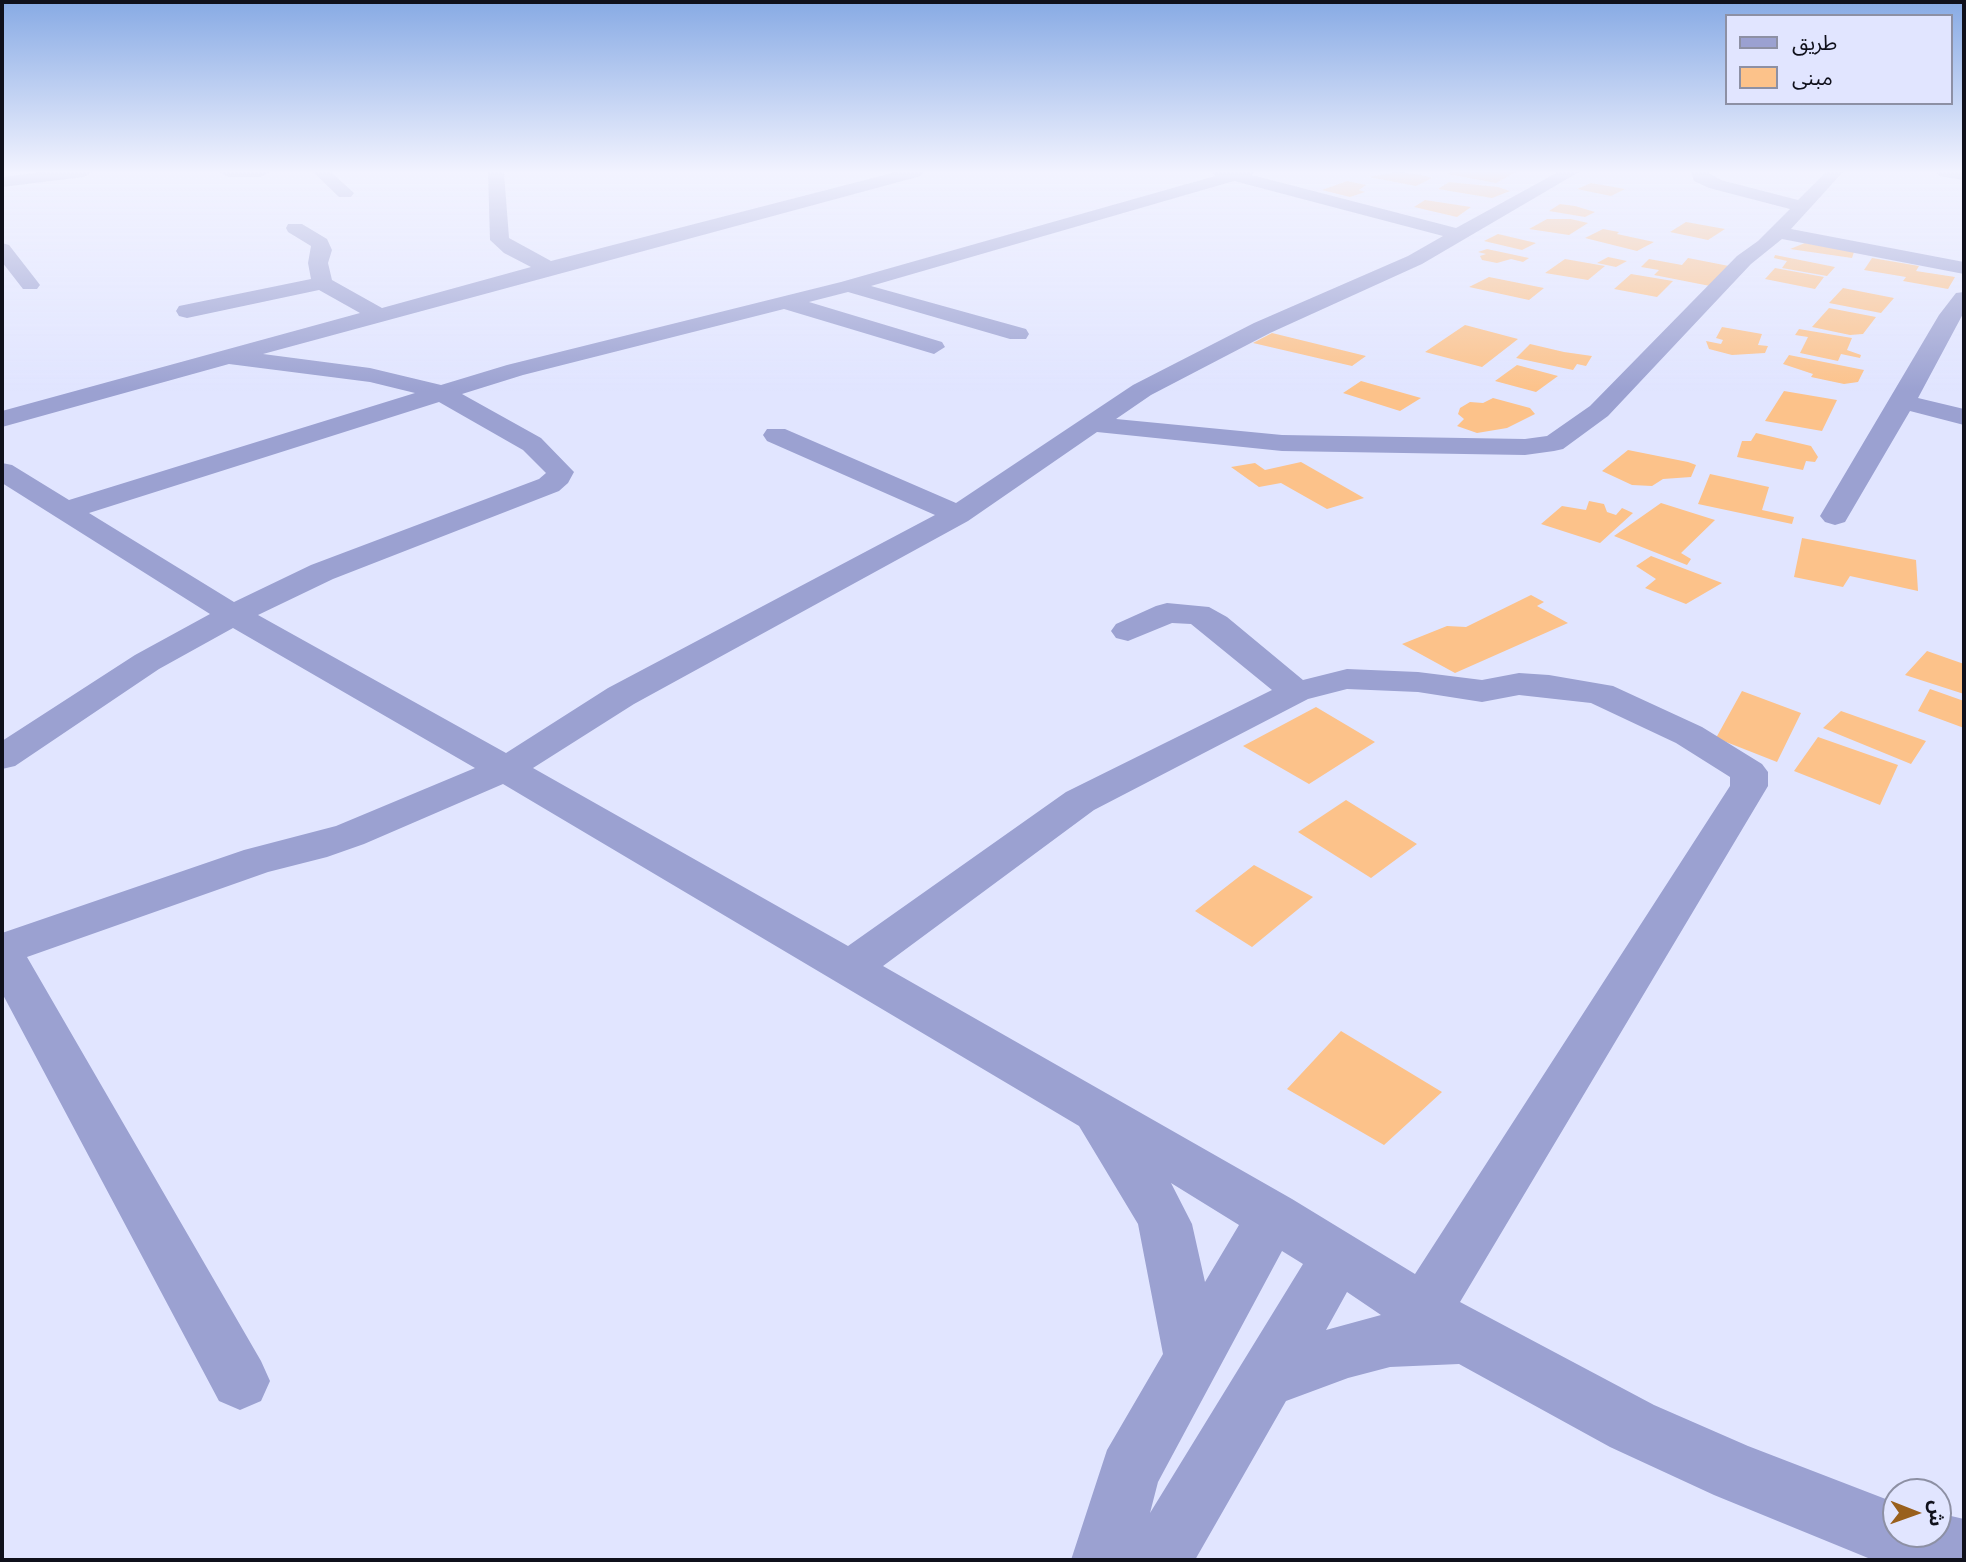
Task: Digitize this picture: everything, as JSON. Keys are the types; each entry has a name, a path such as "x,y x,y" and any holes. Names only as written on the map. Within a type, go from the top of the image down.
{"street":[{"path":"321,245 322,250 318,263 322,283"},
{"path":"506,245 549,268"},
{"path":"2,419 637,245"},
{"path":"65,511 515,370 848,286 988,245"},
{"path":"240,1381 2,951 259,860 313,848 350,835 506,769 621,696 958,515 1142,390 1204,357 1415,260 1440,245"},
{"path":"1089,424 1282,443 1525,447 1554,443 1599,411 1744,260 1762,245"},
{"path":"1844,245 1964,268"},
{"path":"2,249 30,285"},
{"path":"187,311 262,293 322,283 379,315"},
{"path":"848,286 1018,334"},
{"path":"1835,516 1903,402 1950,315 1964,298"},
{"path":"785,302 934,347"},
{"path":"2,758 147,662 233,615 322,572 549,485 560,472 531,444 505,426 442,393 370,375 231,356"},
{"path":"2,397 92,396"},
{"path":"92,396 41,423 10,458 65,511 233,615 506,769 1096,1111 1273,1216 1445,1324 1632,1426 1736,1473 1882,1545"},
{"path":"1903,402 1964,417"},
{"path":"776,435 958,515"},
{"path":"1128,631 1167,613 1198,614 1215,624 1296,692"},
{"path":"849,968 1080,801 1296,692 1347,678 1418,682 1482,691 1520,684 1549,685 1600,694 1689,735 1749,772 1749,786 1445,1324 1348,1350 1267,1379"},
{"path":"1096,1111 1149,1192 1164,1224 1193,1358"},
{"path":"1104,1560 1129,1472 1273,1216"},
{"path":"1147,1560 1176,1533 1338,1256"},
{"path":"1888,1548 1964,1552"}],"building":[{"path":"1500,245 1532,245 1522,250"},
{"path":"1613,245 1649,245 1637,251"},
{"path":"1800,245 1815,245 1854,252 1852,258 1790,249"},
{"path":"1487,249 1529,258 1523,262 1511,259 1497,263 1482,260 1480,256 1486,254 1478,252"},
{"path":"1775,255 1835,267 1827,276 1782,268 1787,261 1774,258"},
{"path":"1608,257 1627,261 1616,267 1597,263"},
{"path":"1688,258 1729,266 1710,286 1654,275 1659,270 1641,267 1649,259 1682,265"},
{"path":"1872,258 1919,266 1916,271 1955,277 1948,289 1903,281 1906,277 1864,270"},
{"path":"1565,259 1605,266 1588,280 1545,273"},
{"path":"1775,268 1824,277 1815,289 1765,279"},
{"path":"1631,274 1673,281 1657,297 1614,289"},
{"path":"1489,277 1544,288 1529,300 1469,287"},
{"path":"1843,288 1894,298 1881,313 1829,303"},
{"path":"1829,308 1876,317 1863,334 1850,335 1812,327"},
{"path":"1465,325 1518,339 1482,367 1425,352"},
{"path":"1722,327 1762,334 1758,345 1768,346 1765,353 1732,355 1709,349 1706,341 1721,344 1723,340 1716,338"},
{"path":"1799,329 1852,338 1847,350 1861,355 1860,358 1841,354 1838,361 1800,353 1808,337 1795,335"},
{"path":"1272,333 1366,356 1352,366 1253,343"},
{"path":"1530,344 1592,356 1586,366 1577,364 1573,370 1516,358"},
{"path":"1789,355 1864,370 1858,382 1844,384 1811,377 1813,374 1783,364"},
{"path":"1517,365 1558,376 1536,392 1495,381"},
{"path":"1361,381 1421,398 1400,411 1343,393"},
{"path":"1784,391 1837,400 1822,431 1765,421"},
{"path":"1493,398 1530,408 1535,414 1507,428 1477,433 1457,426 1464,419 1458,414 1460,408 1470,402 1483,403"},
{"path":"1756,433 1811,446 1818,457 1815,462 1806,461 1803,470 1737,457 1742,441 1751,441"},
{"path":"1628,450 1696,465 1691,477 1663,479 1652,486 1632,485 1602,471"},
{"path":"1301,462 1364,498 1327,509 1281,483 1259,487 1231,467 1255,463 1265,470"},
{"path":"1710,474 1769,487 1762,510 1794,517 1792,524 1698,504"},
{"path":"1589,501 1604,504 1607,512 1616,515 1622,508 1633,513 1600,543 1541,524 1562,506 1586,510"},
{"path":"1661,503 1715,520 1681,553 1691,559 1687,565 1614,536"},
{"path":"1802,538 1916,560 1918,591 1850,576 1843,587 1794,577"},
{"path":"1651,556 1722,583 1686,604 1645,588 1656,579 1636,566"},
{"path":"1531,595 1544,602 1537,606 1568,623 1455,673 1402,644 1447,626 1466,627"},
{"path":"1927,651 1964,664 1964,694 1905,675"},
{"path":"1930,689 1964,701 1964,728 1918,711"},
{"path":"1742,691 1801,713 1777,762 1716,738"},
{"path":"1316,707 1375,742 1309,784 1243,746"},
{"path":"1841,711 1926,741 1911,764 1823,728"},
{"path":"1818,737 1898,765 1880,805 1794,771"},
{"path":"1346,800 1417,844 1371,878 1298,832"},
{"path":"1254,865 1313,897 1252,947 1195,911"},
{"path":"1341,1031 1442,1092 1384,1145 1287,1089"}]}
